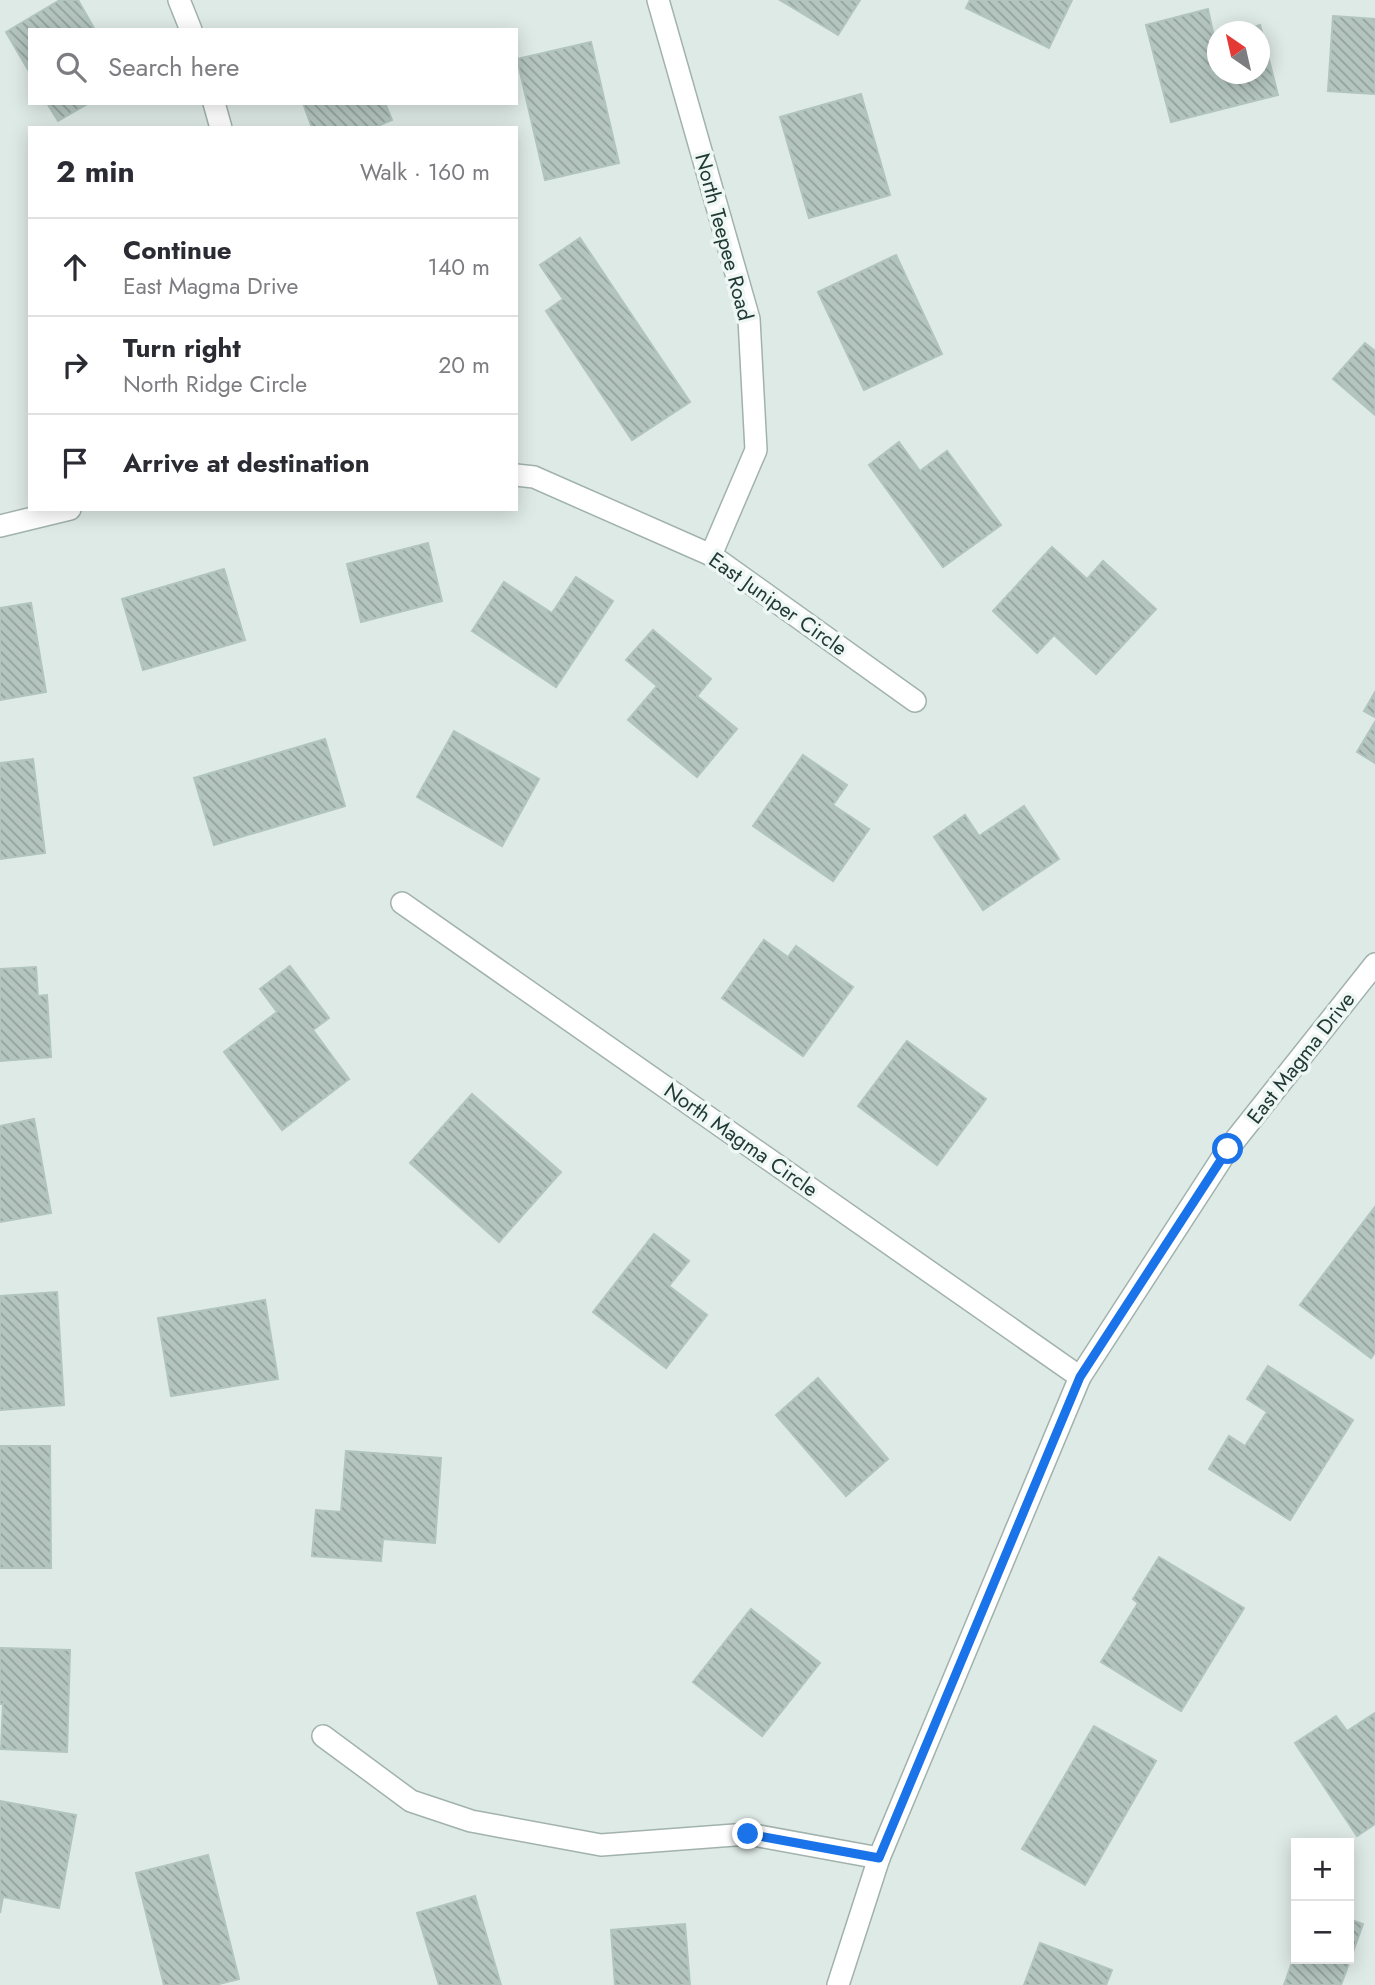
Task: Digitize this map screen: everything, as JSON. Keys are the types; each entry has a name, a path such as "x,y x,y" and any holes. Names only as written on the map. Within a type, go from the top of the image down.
{"street":[{"path":"179,0 190,28"},
{"name":"North Teepee Road","path":"658,0 749,319 756,450 711,555"},
{"path":"215,105 220,126"},
{"name":"East Juniper Circle","path":"518,475 534,477 711,555 915,701"},
{"path":"0,526 62,511"},
{"name":"North Magma Circle","path":"402,903 1080,1377"},
{"name":"East Magma Drive","path":"838,1985 879,1858 1080,1377 1228,1149 1375,964"},
{"path":"323,1736 411,1801 471,1821 601,1845 748,1834 879,1858"}],"building":[{"path":"60,0 78,0 94,28 28,28 28,70 6,32"},
{"path":"780,0 860,0 838,35"},
{"path":"970,0 1072,0 1049,48 966,8"},
{"path":"1208,9 1211,21 1207,21 1207,84 1270,84 1270,64 1278,95 1171,122 1146,25"},
{"path":"1333,16 1375,19 1375,94 1328,91"},
{"path":"591,42 619,163 545,180 518,59"},
{"path":"861,94 890,195 809,218 780,117"},
{"path":"48,105 86,105 58,121"},
{"path":"304,105 386,105 392,120 378,126 311,126"},
{"path":"580,238 690,402 632,440 546,311 563,299 540,265"},
{"path":"896,255 942,354 864,390 818,292"},
{"path":"1365,343 1375,351 1375,415 1333,379"},
{"path":"899,442 920,471 947,451 1001,525 943,567 869,465"},
{"path":"428,543 442,601 361,622 347,564"},
{"path":"1052,547 1087,579 1103,561 1156,609 1096,674 1054,635 1037,653 993,611"},
{"path":"224,569 245,640 143,670 122,599"},
{"path":"576,577 613,601 556,687 472,631 504,582 552,613"},
{"path":"31,603 46,692 0,700 0,608"},
{"path":"653,630 711,679 697,696 737,729 697,777 628,720 657,686 626,660"},
{"path":"1375,692 1375,717 1364,711"},
{"path":"1375,722 1375,763 1357,752"},
{"path":"454,731 539,779 502,846 417,797"},
{"path":"325,739 345,806 214,845 194,778"},
{"path":"803,755 847,785 833,805 869,829 833,881 753,826"},
{"path":"33,759 45,853 0,859 0,763"},
{"path":"1024,806 1059,859 983,910 934,837 965,815 979,836"},
{"path":"764,940 788,957 796,946 853,987 803,1056 722,998"},
{"path":"290,966 329,1018 313,1030 349,1079 282,1130 224,1052 277,1012 260,989"},
{"path":"36,967 38,996 47,995 51,1057 0,1061 0,969"},
{"path":"907,1041 986,1099 937,1165 858,1106"},
{"path":"472,1094 561,1172 499,1242 410,1163"},
{"path":"34,1119 51,1213 0,1222 0,1126"},
{"path":"1375,1207 1375,1353 1371,1358 1300,1305"},
{"path":"654,1234 689,1261 669,1286 707,1315 666,1368 593,1312"},
{"path":"57,1292 64,1405 0,1410 0,1296"},
{"path":"265,1300 278,1379 171,1396 158,1318"},
{"path":"1268,1366 1353,1420 1290,1520 1209,1469 1229,1436 1245,1446 1267,1412 1247,1399"},
{"path":"818,1378 888,1459 846,1496 776,1415"},
{"path":"0,1446 50,1446 51,1568 0,1568"},
{"path":"346,1451 441,1458 435,1543 383,1539 381,1561 312,1556 316,1510 341,1512"},
{"path":"1159,1557 1244,1608 1181,1711 1101,1662 1138,1603 1133,1599"},
{"path":"751,1609 820,1663 762,1736 693,1682"},
{"path":"0,1648 70,1650 67,1752 1,1749 3,1704 0,1704"},
{"path":"1375,1713 1375,1824 1357,1836 1295,1743 1336,1716 1347,1731"},
{"path":"1094,1726 1156,1761 1085,1885 1022,1849"},
{"path":"0,1801 76,1815 59,1908 3,1897 0,1913"},
{"path":"208,1855 239,1979 215,1985 164,1985 136,1873"},
{"path":"475,1896 501,1985 439,1985 417,1913"},
{"path":"1354,1921 1363,1924 1354,1949"},
{"path":"685,1924 690,1985 615,1985 611,1930"},
{"path":"1040,1943 1112,1970 1106,1985 1024,1985"},
{"path":"1291,1964 1349,1964 1341,1985 1284,1985"}],"route":[{"path":"748,1834 879,1858 1080,1377 1228,1149"}]}
